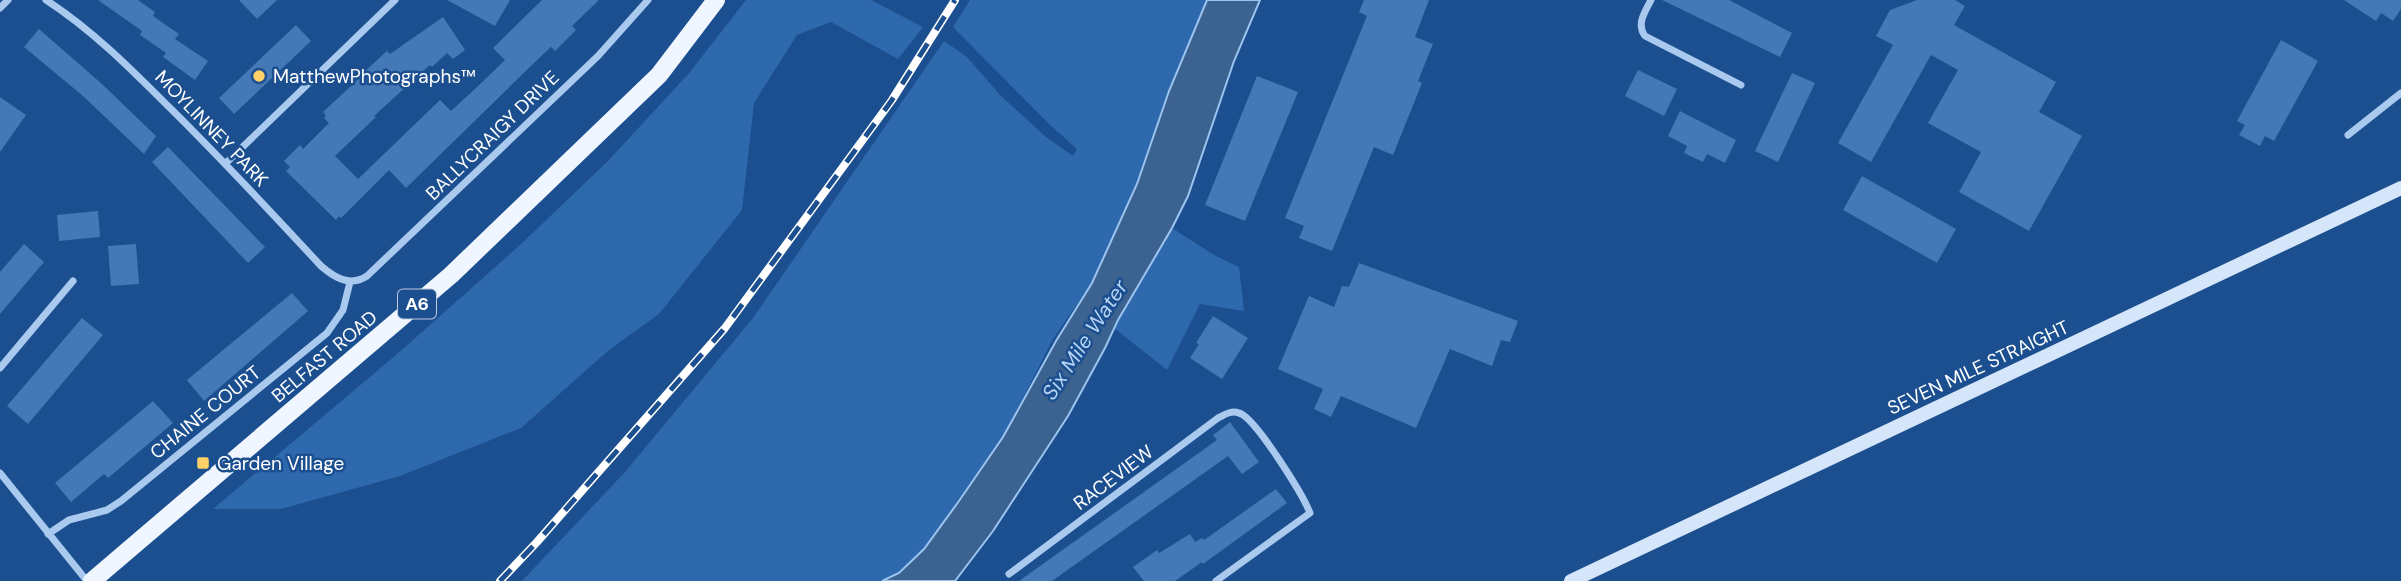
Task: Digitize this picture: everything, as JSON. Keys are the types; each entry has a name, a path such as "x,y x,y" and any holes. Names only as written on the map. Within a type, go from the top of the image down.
{"main road":[{"name":"BELFAST ROAD","path":"92,581 451,275 659,75 716,0"},
{"name":"SEVEN MILE STRAIGHT","path":"1571,581 2401,188"}],"street":[{"path":"0,8 8,0"},
{"name":"MOYLINNEY PARK","path":"46,0 105,46 226,163 321,266 339,279 350,282"},
{"path":"226,163 395,0"},
{"name":"BALLYCRAIGY DRIVE","path":"350,282 368,276 598,56 648,0"},
{"path":"1651,0 1640,22 1645,36 1741,85"},
{"path":"2348,135 2401,93"},
{"path":"0,368 73,281"},
{"name":"CHAINE COURT","path":"48,534 69,520 107,510 121,501 327,333 342,310 350,282"},
{"name":"RACEVIEW","path":"1009,574 1217,418 1238,412 1253,424 1304,497 1310,513 1216,581"},
{"path":"0,473 87,581"}],"shaded area":[{"path":"746,0 871,0 923,27 898,59 831,22 797,35 754,103 742,210 659,314 609,350 521,428 400,476 281,509 213,509 396,355 519,246 609,160 690,72"},
{"path":"970,0 1208,0 1168,94 1137,184 1092,283 1053,339 1003,437 924,548 899,573 882,581 522,581 625,472 753,318 944,41 967,57 1000,95 1046,137 1073,156 1077,149 953,27"},
{"path":"1172,228 1214,255 1239,267 1244,311 1200,304 1167,370 1114,328"}],"water":[{"name":"Six Mile Water","path":"1207,0 1260,0 1234,61 1188,196 1068,416 993,531 955,581 882,581 899,573 924,549 959,501 1003,437 1056,341 1092,283 1137,184 1169,91"}],"building":[{"path":"98,0 138,0 155,12 153,16 179,34 175,39 208,61 195,80 163,57 166,53 140,35 142,31"},
{"path":"239,0 277,0 257,19"},
{"path":"447,0 510,0 495,26"},
{"path":"542,0 599,0 572,26 576,30 555,51 551,47 406,188 389,170 336,220 286,171 290,167 284,161 300,145 303,149 329,123 323,112 387,51 390,54 443,17 465,50 453,59 447,53 432,67 430,65 335,156 358,179 440,100 451,111 505,60 493,48"},
{"path":"1364,0 1429,0 1415,37 1433,44 1418,81 1422,83 1393,155 1374,147 1332,251 1299,238 1304,226 1285,218 1367,16 1359,12"},
{"path":"1662,0 1729,0 1792,33 1780,57"},
{"path":"1917,0 1955,0 1965,6 1954,25 2056,82 2039,112 2082,136 2029,231 1959,192 1981,152 1928,123 1958,70 1931,55 1871,162 1838,143 1893,45 1876,36 1890,10"},
{"path":"2344,0 2401,0 2401,9 2393,21 2381,13 2376,21"},
{"path":"296,25 311,41 234,114 219,98"},
{"path":"39,29 156,136 144,154 83,96 24,47"},
{"path":"2281,40 2318,61 2274,141 2265,136 2260,146 2239,135 2245,125 2237,121"},
{"path":"1638,70 1677,89 1664,116 1625,96"},
{"path":"1792,73 1815,83 1778,162 1755,151"},
{"path":"1257,76 1298,92 1245,221 1205,205"},
{"path":"0,97 26,115 0,152"},
{"path":"1680,111 1736,140 1725,163 1707,154 1703,162 1684,153 1687,146 1668,136"},
{"path":"168,147 265,247 248,263 152,162"},
{"path":"1862,176 1956,229 1937,263 1843,210"},
{"path":"98,211 100,237 59,241 57,215"},
{"path":"24,244 44,262 0,314 0,272"},
{"path":"136,244 139,284 111,286 108,246"},
{"path":"1359,263 1518,321 1510,342 1501,340 1492,366 1450,349 1416,428 1341,396 1331,417 1314,409 1323,389 1278,369 1309,296 1334,307 1342,286 1349,287"},
{"path":"292,293 308,311 204,401 187,380"},
{"path":"1213,316 1248,338 1222,379 1190,358"},
{"path":"82,318 103,335 28,424 7,406"},
{"path":"153,401 173,423 108,478 104,474 71,502 55,483"},
{"path":"1230,422 1259,462 1242,474 1228,456 1052,581 1019,581 1217,440 1213,435"},
{"path":"1276,489 1287,503 1175,581 1144,581 1133,567 1157,550 1159,553 1190,534 1195,542 1202,538 1204,540"}],"railway":[{"path":"500,581 725,328 892,100 955,0"}],"place":[{"name":"MatthewPhotographs™","path":"259,76"},
{"name":"Garden Village","path":"203,463"}]}
